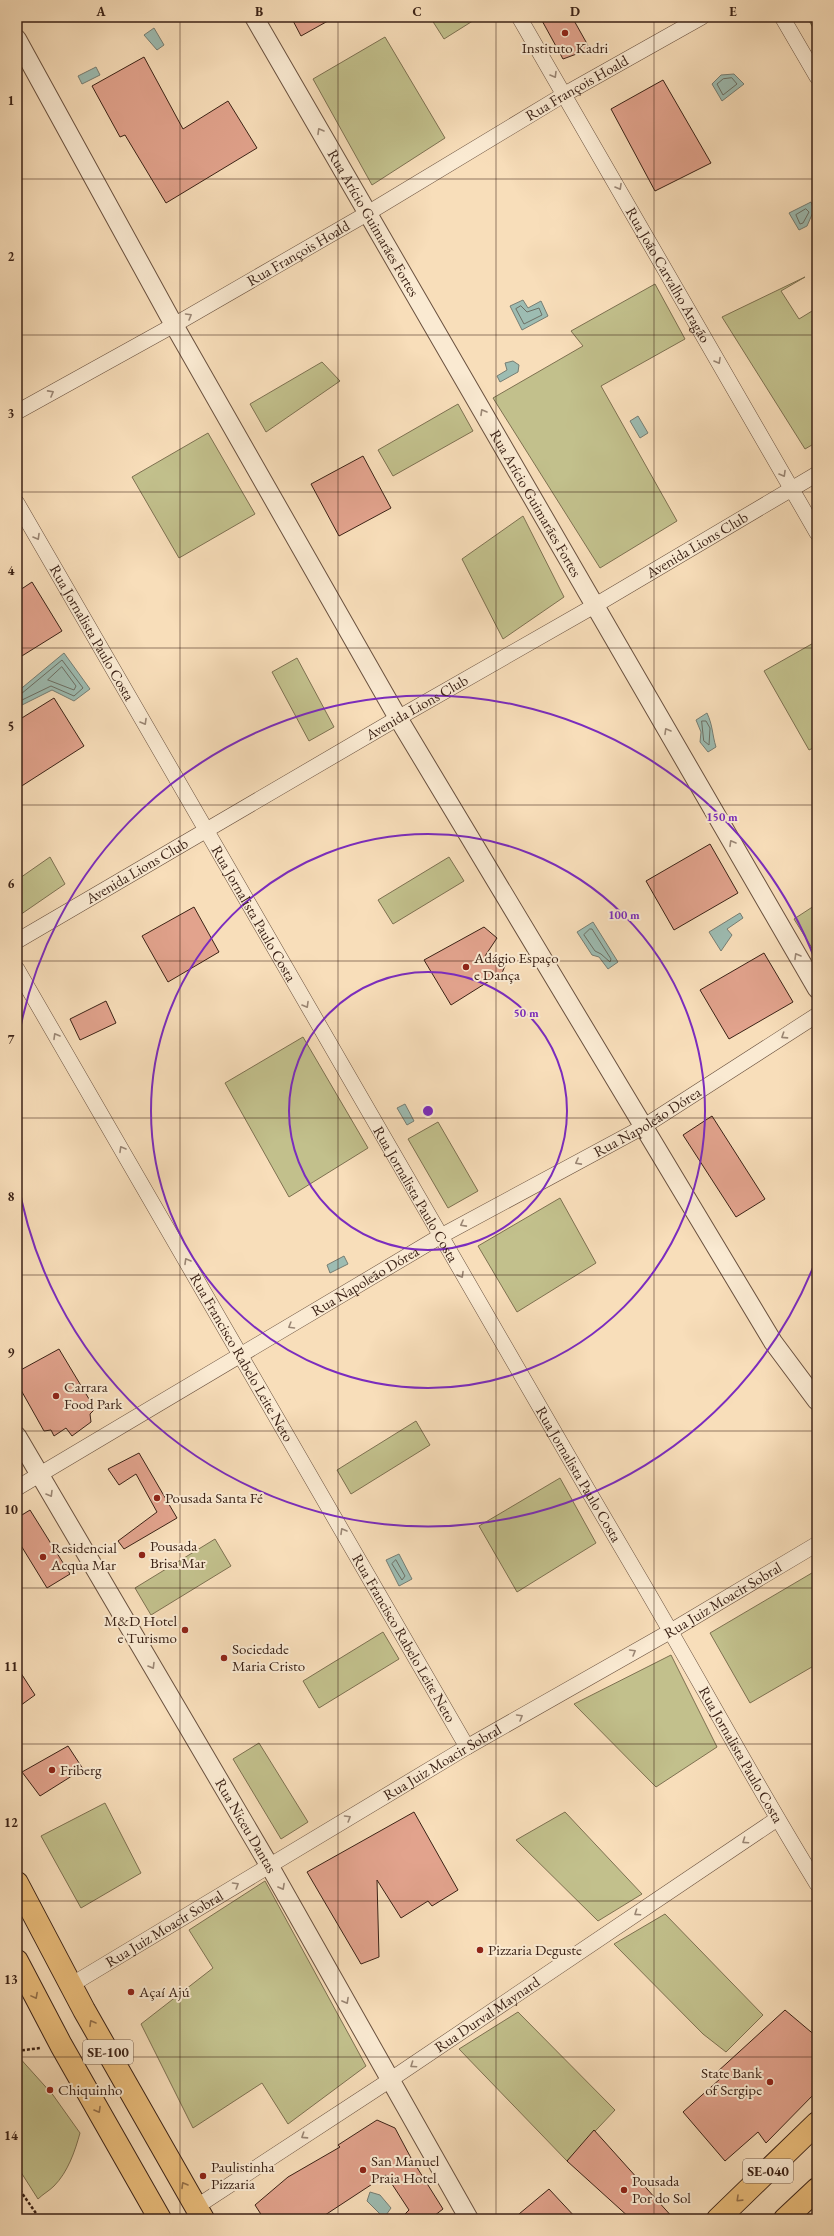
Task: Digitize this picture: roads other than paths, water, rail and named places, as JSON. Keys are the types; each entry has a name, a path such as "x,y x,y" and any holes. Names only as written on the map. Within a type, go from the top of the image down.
{"main road":[{"name":"SE-100","path":"17,1884 71,1985 200,2213"},
{"name":"SE-100","path":"17,1961 61,2045 160,2219"},
{"name":"SE-040","path":"718,2219 817,2124"},
{"name":"SE-040","path":"785,2219 817,2190"}],"street":[{"name":"Rua Arício Guimarães Fortes","path":"254,17 817,989"},
{"name":"Rua João Carvalho Aragão","path":"519,17 565,94 817,533"},
{"name":"Rua François Hoald","path":"17,412 174,325 368,213 565,94 702,17"},
{"path":"782,17 817,77"},
{"path":"17,39 174,325 398,718 773,1342 817,1401"},
{"name":"Avenida Lions Club","path":"17,941 398,718 594,606 817,474"},
{"name":"Rua Jornalista Paulo Costa","path":"17,503 439,1237 671,1631 777,1819 817,1884"},
{"name":"Rua Francisco Rabelo Leite Neto","path":"17,969 242,1355 467,1747"},
{"name":"Rua Napoleão Dórea","path":"17,1488 439,1237 643,1127 817,1015"},
{"name":"Rua Niceu Dantas","path":"17,1436 270,1865 469,2219"},
{"name":"Rua Juiz Moacir Sobral","path":"71,1985 467,1747 671,1631 817,1544"},
{"name":"Rua Durval Maynard","path":"200,2213 390,2080 777,1819"}],"water":[{"path":"154,28 164,45 157,50 144,35"},
{"path":"96,67 100,75 82,84 78,76"},
{"path":"734,74 744,84 722,101 712,84 721,75"},
{"path":"811,202 814,210 807,226 799,230 789,213"},
{"path":"523,300 528,308 541,301 548,316 522,330 510,306"},
{"path":"513,361 519,365 518,372 500,382 497,376 507,370 505,363"},
{"path":"638,416 648,433 640,438 630,421"},
{"path":"64,653 90,689 74,701 52,690 20,706 17,701 17,692"},
{"path":"707,713 716,747 708,752 700,742 701,732 696,720"},
{"path":"740,913 743,918 727,929 732,935 721,951 709,932"},
{"path":"593,922 618,962 608,969 599,957 592,955 577,932"},
{"path":"405,1104 414,1121 407,1125 397,1108"},
{"path":"344,1256 348,1264 330,1273 327,1265"},
{"path":"399,1554 412,1579 399,1586 386,1560"},
{"path":"370,2192 380,2195 391,2208 384,2218 367,2201"}],"place":[{"name":"Instituto Kadri","path":"565,33"},
{"name":"Adágio Espaço e Dança","path":"466,967"},
{"name":"Carrara Food Park","path":"56,1396"},
{"name":"Pousada Santa Fé","path":"157,1498"},
{"name":"Pousada Brisa Mar","path":"142,1555"},
{"name":"Residencial Acqua Mar","path":"43,1557"},
{"name":"M&D Hotel e Turismo","path":"185,1630"},
{"name":"Sociedade Maria Cristo","path":"224,1658"},
{"name":"Friberg","path":"52,1770"},
{"name":"Pizzaria Deguste","path":"480,1950"},
{"name":"Açaí Ajú","path":"131,1992"},
{"name":"State Bank of Sergipe","path":"770,2082"},
{"name":"Chiquinho","path":"50,2090"},
{"name":"San Manuel Praia Hotel","path":"363,2170"},
{"name":"Paulistinha Pizzaria","path":"203,2176"},
{"name":"Pousada Por do Sol","path":"624,2190"}]}
